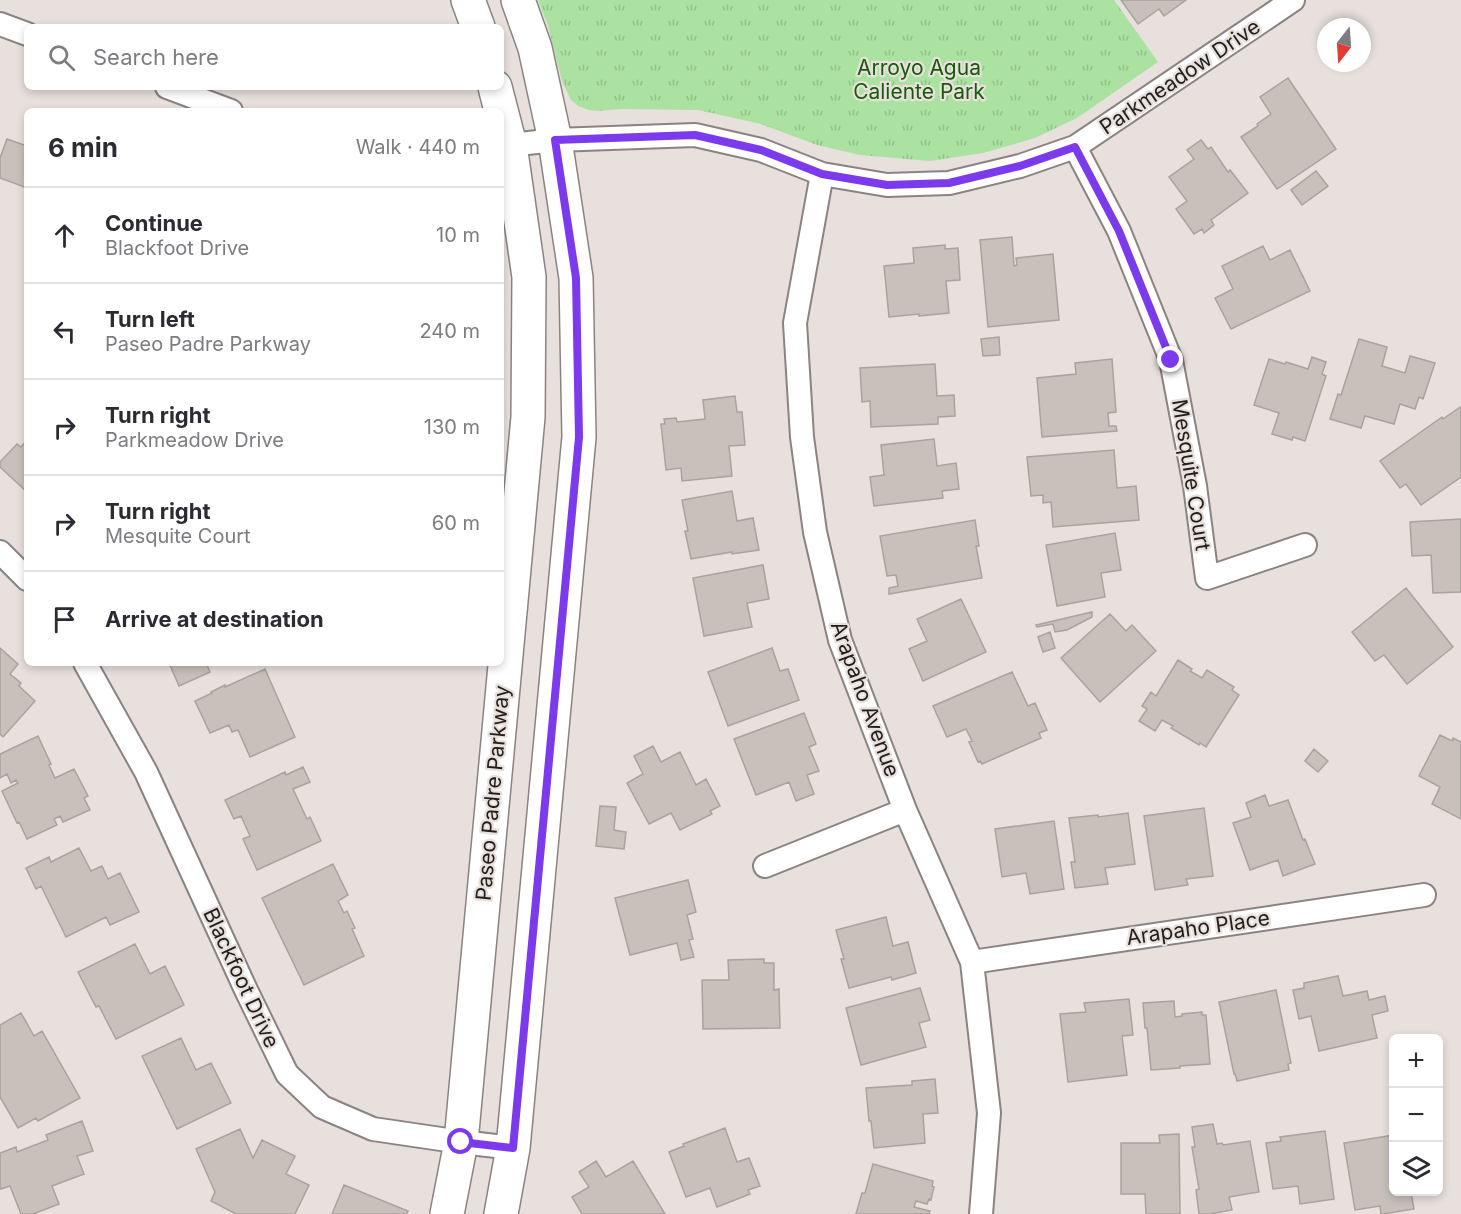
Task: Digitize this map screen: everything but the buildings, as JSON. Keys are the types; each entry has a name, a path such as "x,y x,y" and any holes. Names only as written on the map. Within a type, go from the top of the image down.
{"main road":[{"path":"468,0 477,24"},
{"path":"501,1214 513,1148 579,437 576,278 555,140 535,48 518,0"},
{"name":"Paseo Padre Parkway","path":"496,90 499,108"},
{"name":"Paseo Padre Parkway","path":"447,1214 461,1142 528,417 529,277 506,146"}],"street":[{"name":"Parkmeadow Drive","path":"506,146 555,140 695,135 761,150 822,174 887,185 949,183 1020,166 1075,147 1293,0"},
{"path":"0,24 24,33"},
{"path":"175,90 223,108"},
{"name":"Mesquite Court","path":"1075,147 1119,231 1171,360 1195,486 1207,578 1305,545"},
{"name":"Arapaho Avenue","path":"822,174 795,323 803,449 815,532 840,640 905,810 972,962 989,1113 981,1214"},
{"path":"0,552 24,576"},
{"name":"Blackfoot Drive","path":"87,666 146,772 287,1074 322,1107 373,1129 513,1148"},
{"path":"765,866 905,810"},
{"name":"Arapaho Place","path":"972,962 1424,895"}],"green space":[{"name":"Arroyo Agua Caliente Park","path":"538,0 1114,0 1158,62 1077,118 1035,138 983,153 930,161 860,155 817,145 761,124 698,110 598,111 578,106 571,100 562,81 548,26"}],"route":[{"path":"461,1142 513,1148 579,437 576,278 555,140 695,135 761,150 822,174 887,185 949,183 1020,166 1075,147 1119,231 1171,360"}]}
